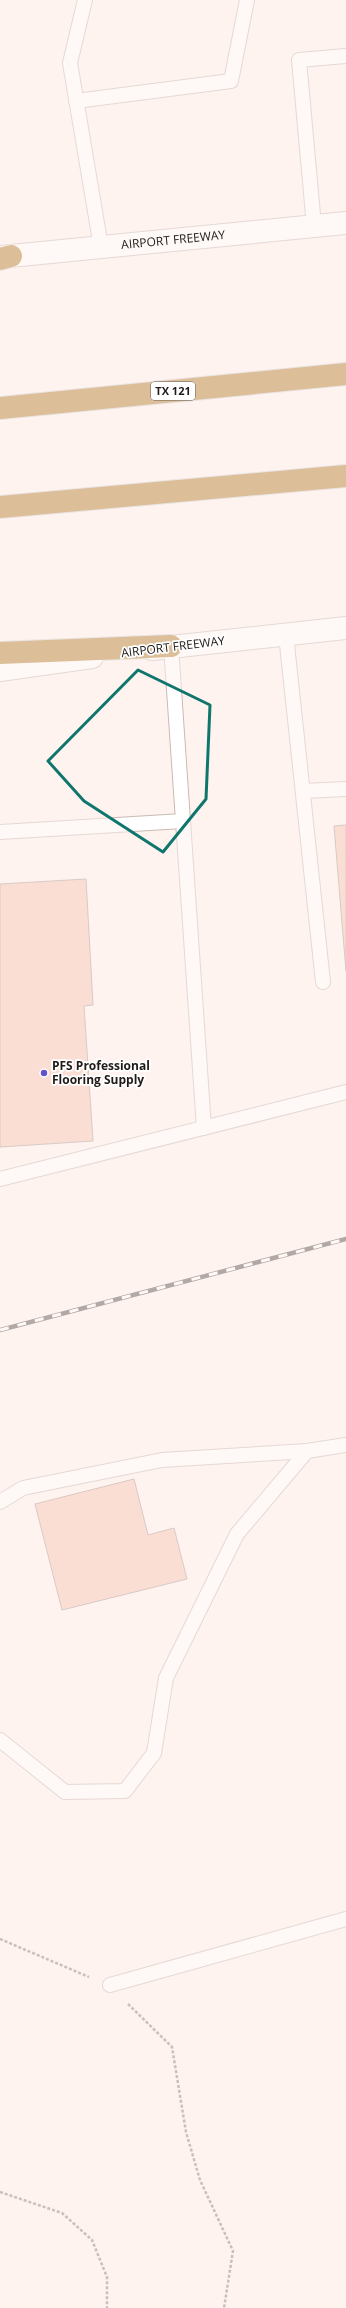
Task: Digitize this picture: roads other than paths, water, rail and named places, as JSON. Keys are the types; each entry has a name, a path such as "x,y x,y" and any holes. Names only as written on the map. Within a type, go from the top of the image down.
{"highway":[{"name":"TX 121","path":"0,408 346,374"},
{"path":"0,507 346,476"},
{"path":"0,653 171,646"}],"main road":[{"name":"AIRPORT FREEWAY","path":"4,257 346,223"},
{"name":"AIRPORT FREEWAY","path":"0,670 171,646 346,628"}],"lane":[{"path":"85,0 70,63 101,247"},
{"path":"76,101 231,81 247,0"},
{"path":"314,226 299,60 346,56"},
{"path":"286,635 323,982"},
{"path":"171,646 204,1128"},
{"path":"303,791 346,789"},
{"path":"0,832 183,821"},
{"path":"0,1179 346,1092"},
{"path":"0,1502 23,1488 162,1460 307,1451 346,1446"},
{"path":"0,1740 65,1792 125,1790 154,1753 166,1678 238,1534 307,1451"},
{"path":"110,1985 346,1919"}],"railway":[{"path":"0,1330 346,1239"}],"place":[{"name":"PFS Professional Flooring Supply","path":"44,1073"}]}
